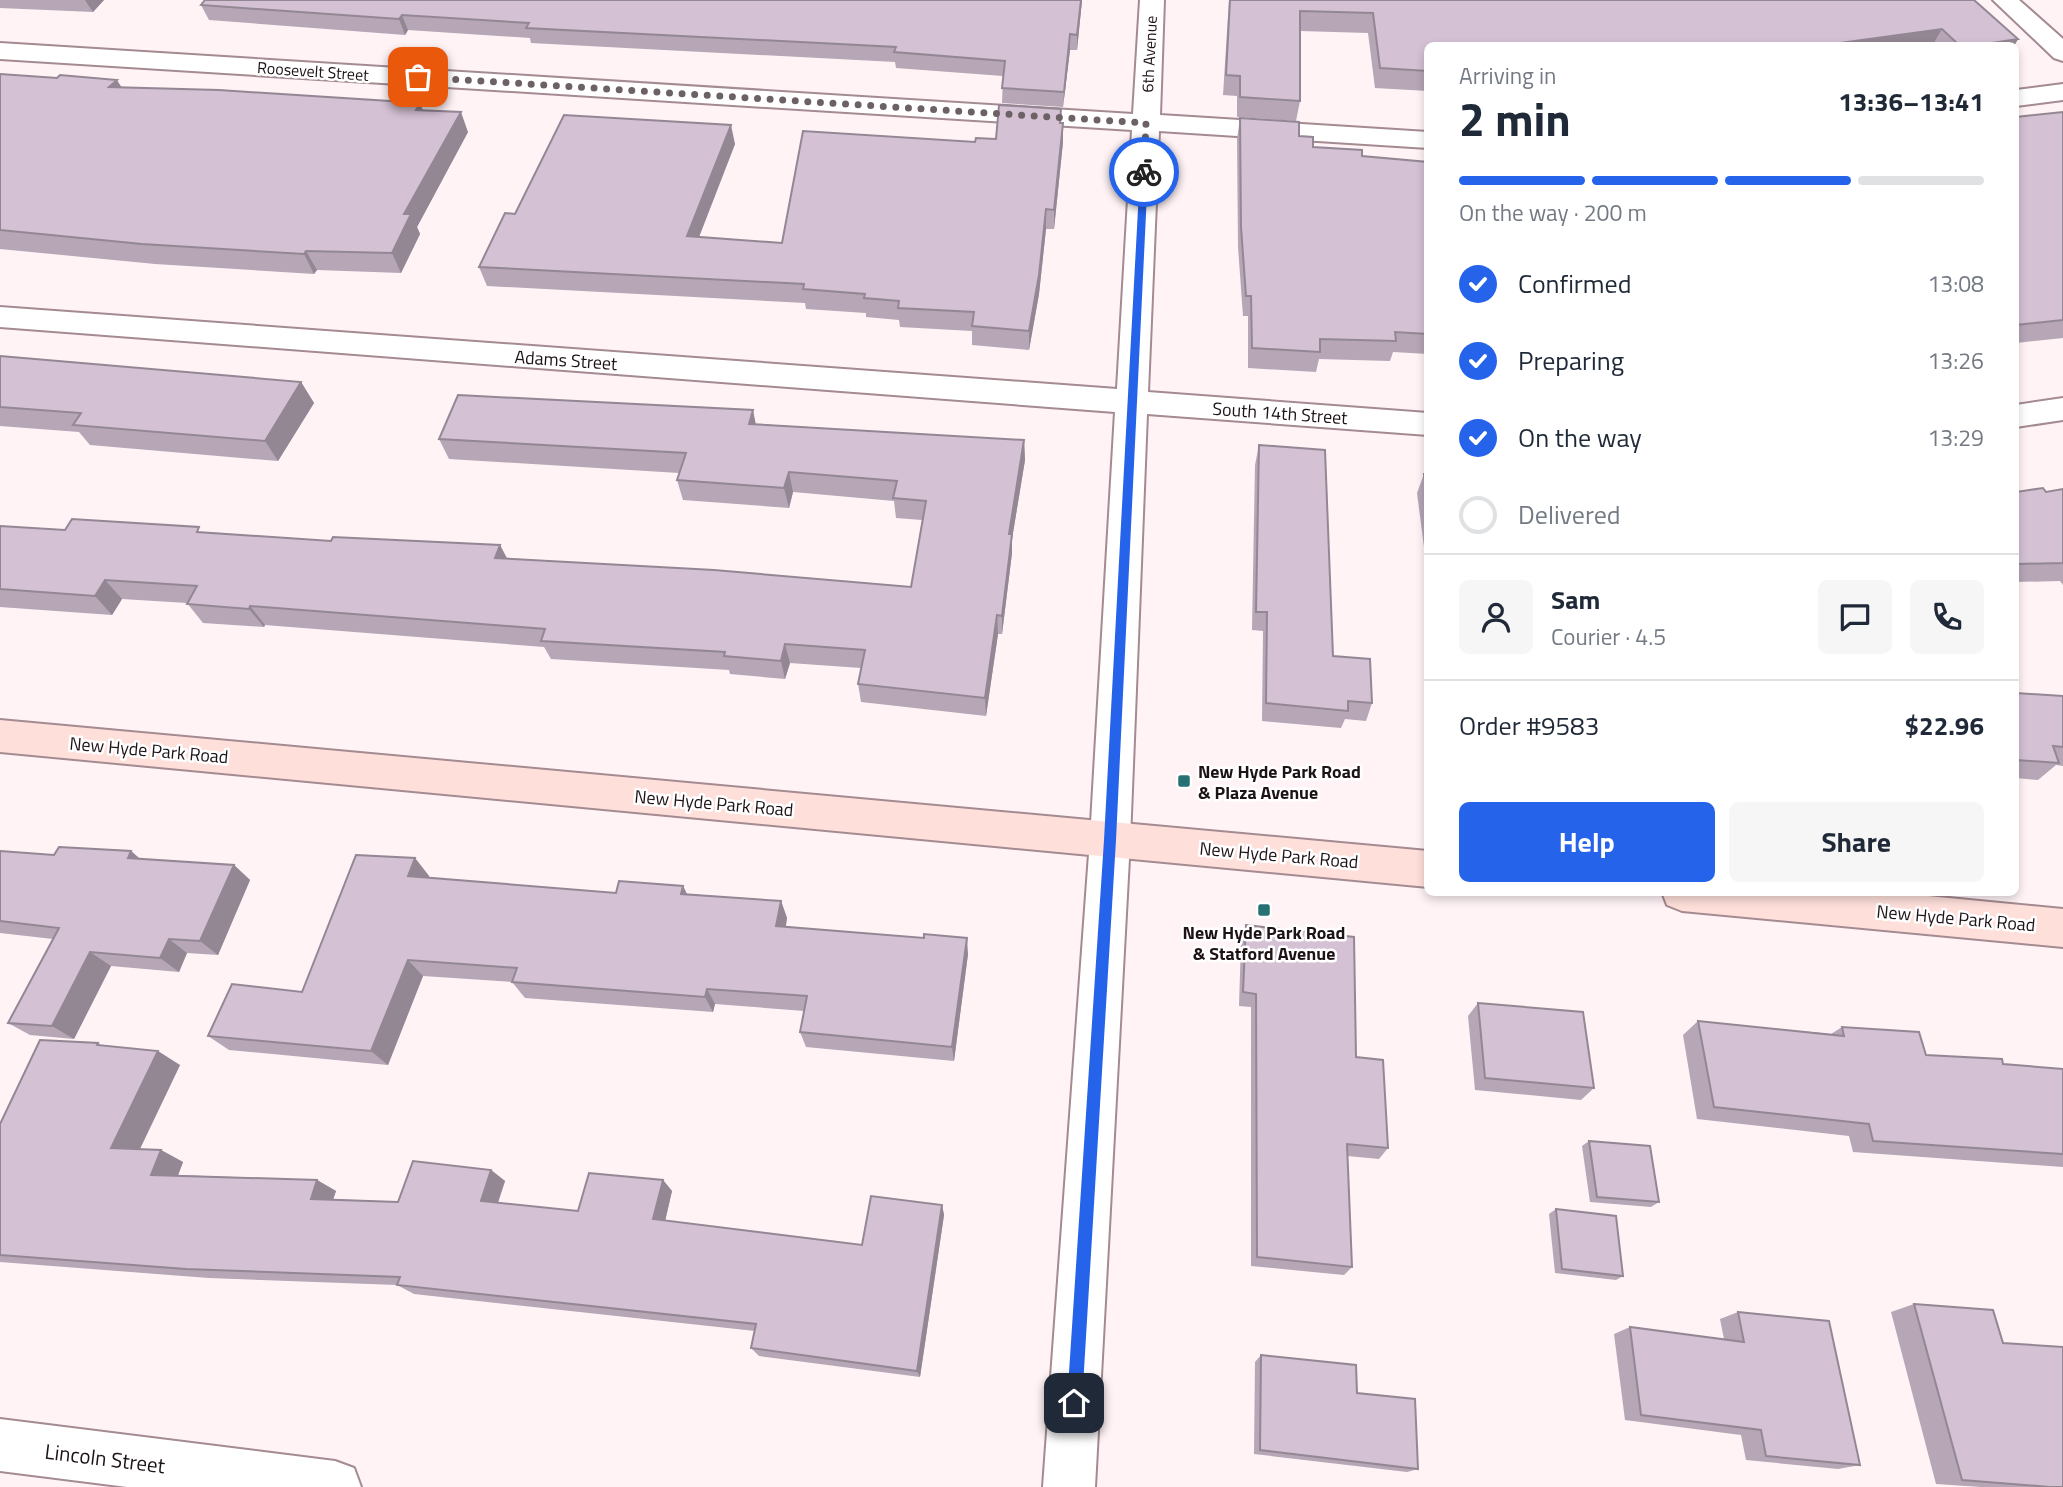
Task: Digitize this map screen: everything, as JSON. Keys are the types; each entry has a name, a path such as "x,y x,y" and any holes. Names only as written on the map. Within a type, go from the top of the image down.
{"main road":[{"name":"New Hyde Park Road","path":"0,736 1424,869"},
{"name":"New Hyde Park Road","path":"1724,896 2063,928"}],"street":[{"name":"6th Avenue","path":"1069,1487 1110,840 1152,0"},
{"path":"2005,0 2063,52"},
{"name":"Roosevelt Street","path":"0,51 1424,140"},
{"path":"2019,98 2063,92"},
{"name":"Adams Street","path":"0,317 1133,402"},
{"name":"South 14th Street","path":"1133,402 1424,424"},
{"path":"2019,416 2063,409"},
{"name":"Lincoln Street","path":"0,1445 335,1487"}],"building":[{"path":"205,0 1081,0 1077,35 1070,34 1064,92 1002,88 1005,61 894,52 896,47 526,28 529,23 402,15 399,19 201,5"},
{"path":"1230,0 1974,0 2018,39 1956,42 1942,29 1847,42 1424,42 1424,71 1380,68 1373,13 1300,11 1300,101 1240,97 1240,76 1226,75"},
{"path":"0,74 117,80 109,87 219,90 420,103 416,110 461,112 404,214 411,214 392,253 306,251 304,254 142,244 0,230"},
{"path":"999,105 1061,109 1060,123 1063,123 1054,210 1046,209 1039,275 1029,331 972,326 974,312 898,308 899,301 864,298 865,294 803,289 804,284 479,267 505,213 515,214 564,115 731,125 687,236 782,243 803,131 975,142 976,138 996,139"},
{"path":"2063,112 2063,320 2019,325 2019,117"},
{"path":"1240,118 1299,122 1299,136 1313,137 1313,147 1362,150 1362,156 1424,162 1424,334 1395,332 1396,341 1320,339 1320,352 1252,348 1251,296 1246,296 1241,227"},
{"path":"0,356 301,382 265,441 73,425 81,413 0,407"},
{"path":"458,395 753,410 749,424 1024,440 1009,534 1012,534 1002,616 997,615 985,698 858,684 865,650 785,644 781,661 724,656 725,652 541,641 545,629 250,606 249,609 187,604 197,586 105,580 95,596 0,589 0,526 65,530 72,519 199,527 197,532 331,541 333,537 500,545 495,558 714,570 911,587 926,501 893,498 897,481 789,472 784,488 677,480 686,453 439,439"},
{"path":"1259,445 1325,450 1333,656 1370,659 1372,703 1348,701 1348,711 1266,703 1267,612 1256,612"},
{"path":"2043,488 2046,492 2063,489 2063,563 2019,564 2019,492"},
{"path":"2019,693 2063,696 2063,747 2053,746 2059,763 2019,760"},
{"path":"59,847 131,851 128,858 234,865 200,941 169,939 160,958 90,952 52,1026 8,1023 59,928 0,921 0,851 54,855"},
{"path":"356,855 415,858 408,876 616,893 619,881 683,886 681,894 781,901 776,926 924,938 924,934 967,938 952,1047 800,1032 807,996 707,989 705,997 512,982 517,968 408,960 371,1051 208,1036 232,984 302,992"},
{"path":"1246,925 1354,937 1356,1057 1383,1060 1388,1148 1347,1144 1352,1267 1257,1257 1256,994 1243,992"},
{"path":"1478,1003 1583,1012 1594,1088 1485,1078"},
{"path":"1698,1021 1844,1036 1842,1027 1919,1032 1926,1055 2002,1059 2003,1064 2063,1069 2063,1154 1873,1141 1869,1124 1714,1107"},
{"path":"40,1040 98,1043 97,1045 158,1051 111,1148 161,1150 151,1175 317,1180 311,1199 398,1202 413,1161 491,1170 481,1201 578,1211 589,1173 663,1180 653,1219 862,1245 871,1196 942,1205 917,1371 751,1348 756,1324 397,1285 400,1277 186,1269 0,1255 0,1124"},
{"path":"1589,1141 1650,1146 1659,1202 1597,1197"},
{"path":"1556,1209 1616,1216 1623,1276 1562,1269"},
{"path":"1914,1304 1993,1310 2003,1343 2063,1347 2063,1487 1962,1480"},
{"path":"1738,1312 1829,1321 1860,1465 1766,1456 1761,1430 1641,1415 1630,1327 1744,1342"},
{"path":"1261,1355 1356,1365 1357,1393 1415,1399 1418,1469 1260,1450"}],"way so far":[{"path":"418,77 1146,123 1144,172"}],"place":[{"name":"New Hyde Park Road & Plaza Avenue","path":"1184,781"},
{"name":"New Hyde Park Road & Statford Avenue","path":"1264,910"}],"route":[{"path":"1074,1403 1110,840 1144,172"}]}
